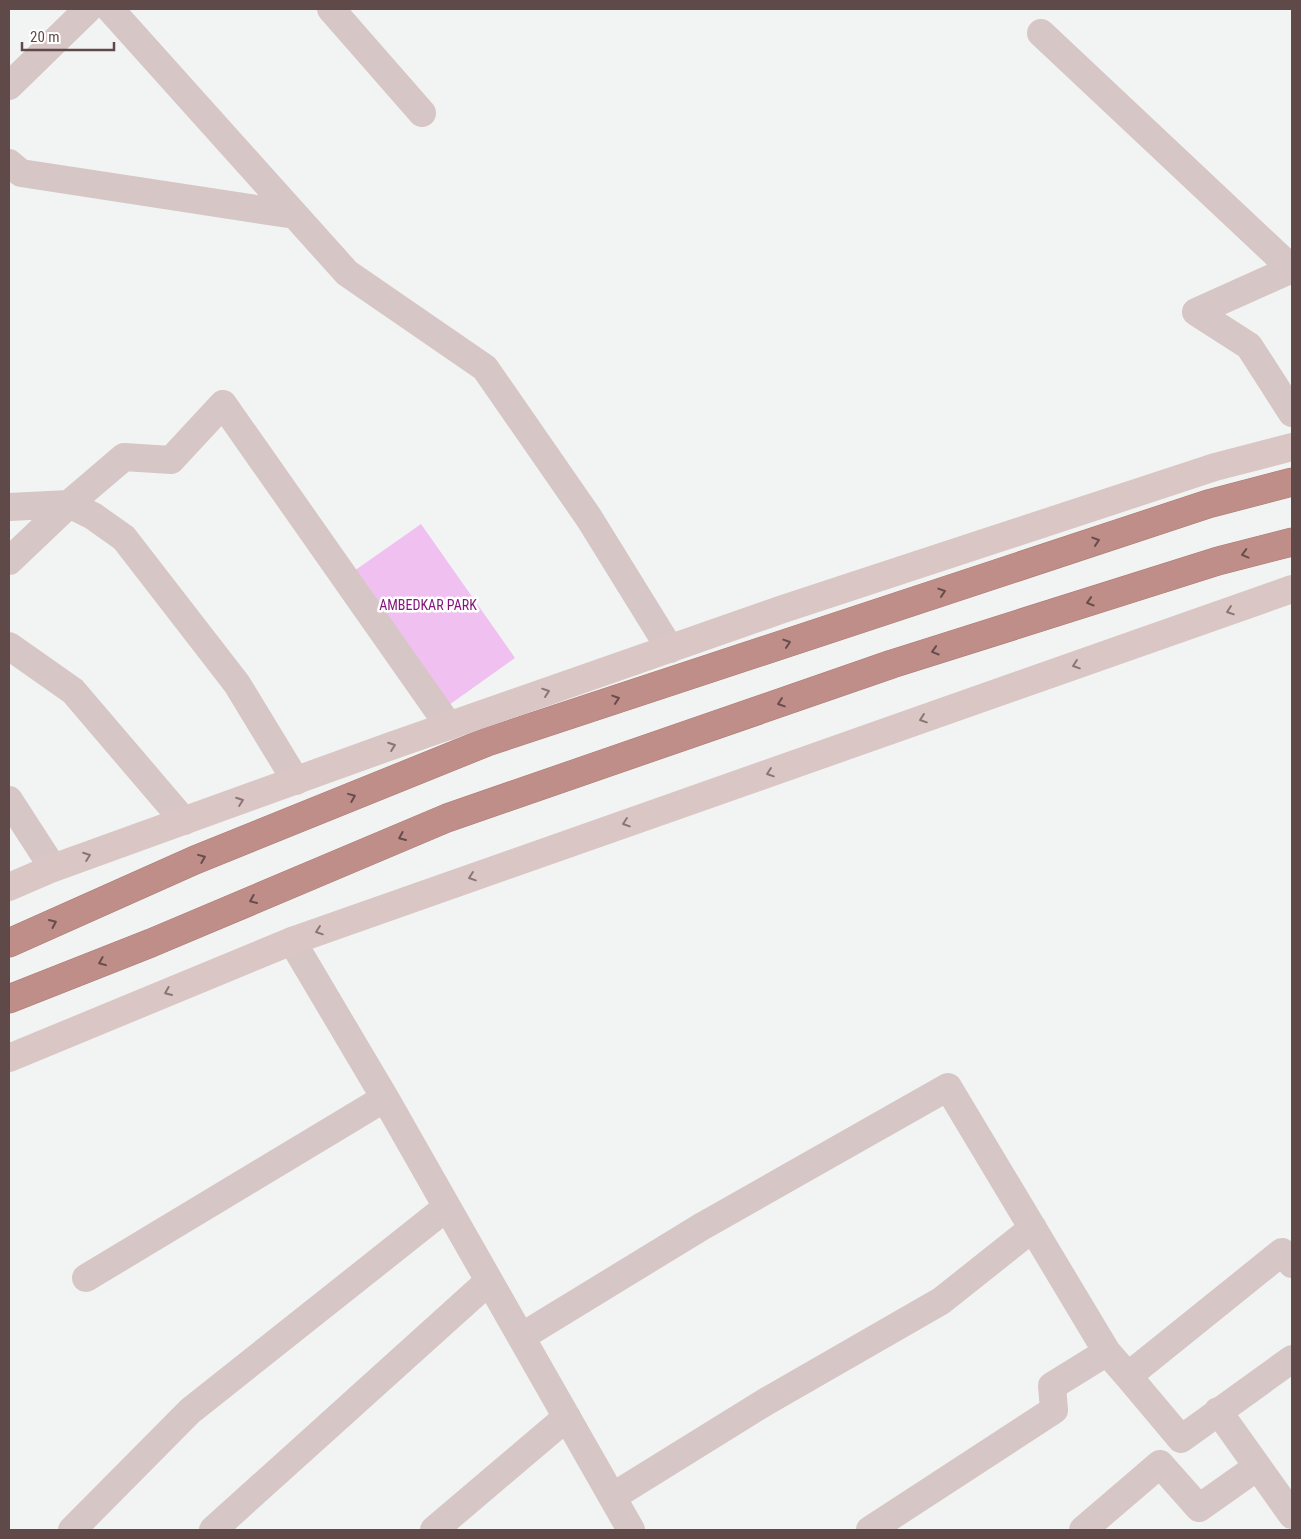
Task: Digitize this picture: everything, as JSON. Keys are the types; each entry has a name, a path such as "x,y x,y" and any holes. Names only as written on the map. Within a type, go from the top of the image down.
{"highway":[{"path":"9,943 195,860 487,742 1208,504 1292,482"},
{"path":"9,999 151,943 447,818 892,664 1218,562 1292,542"}],"main road":[{"path":"9,887 53,868 783,609 1215,466 1292,447"},
{"path":"9,1058 292,941 1292,589"}],"street":[{"path":"9,86 88,9"},
{"path":"110,9 347,273 485,368 589,518 670,649"},
{"path":"331,9 422,113"},
{"path":"1041,33 1292,269 1196,312 1249,346 1292,413"},
{"path":"9,163 21,172 296,215"},
{"path":"9,561 69,504 124,457 171,460 224,404 449,726"},
{"path":"9,507 69,504 93,516 124,538 237,684 296,781"},
{"path":"9,646 74,692 184,821"},
{"path":"9,800 53,868"},
{"path":"292,941 385,1098 631,1530"},
{"path":"521,1337 701,1227 948,1086 1107,1352 1181,1439 1292,1359"},
{"path":"86,1278 385,1098"},
{"path":"72,1530 190,1411 447,1207"},
{"path":"612,1497 767,1401 941,1301 1033,1228"},
{"path":"1128,1376 1282,1252 1292,1264"},
{"path":"213,1530 489,1281"},
{"path":"870,1530 1054,1410 1052,1386 1107,1352"},
{"path":"1218,1412 1292,1515"},
{"path":"434,1530 567,1417"},
{"path":"1085,1530 1160,1464 1199,1508 1257,1467"}],"green space":[{"name":"AMBEDKAR PARK","path":"421,524 515,658 449,705 354,571"}]}
